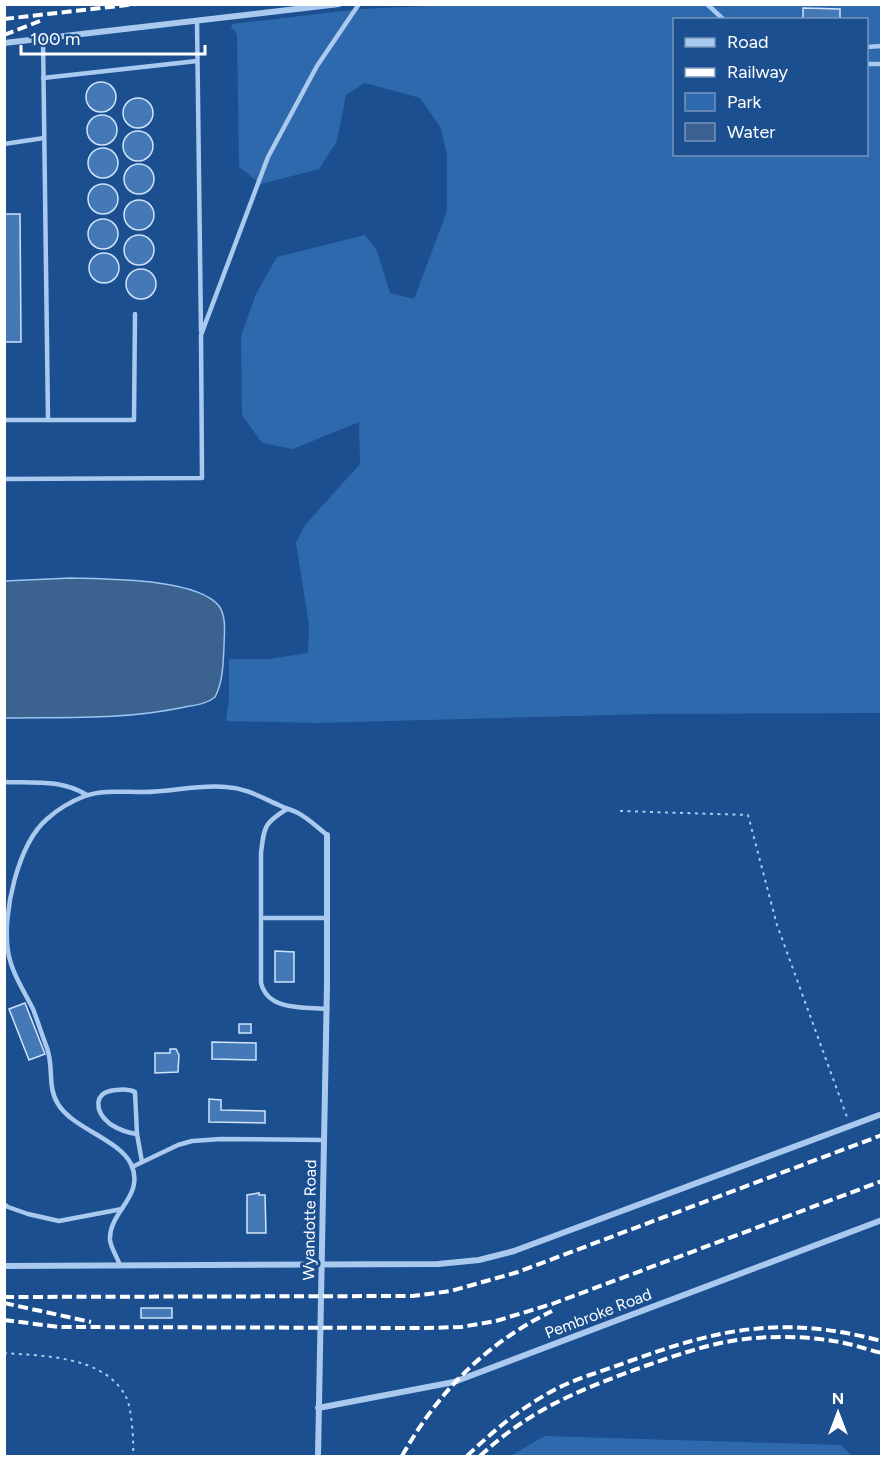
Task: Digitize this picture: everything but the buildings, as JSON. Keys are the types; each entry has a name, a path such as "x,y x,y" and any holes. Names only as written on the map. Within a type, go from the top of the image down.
{"street":[{"path":"4,43 339,4"},
{"name":"Wyandotte Road","path":"318,1456 327,1009 327,835"},
{"path":"4,1266 438,1264 479,1260 514,1251 882,1114"},
{"name":"Pembroke Road","path":"318,1408 454,1382 882,1220"}],"lane":[{"path":"201,335 268,157 317,66 358,4"},
{"path":"707,4 722,18"},
{"path":"4,479 202,478 197,21"},
{"path":"43,38 48,420"},
{"path":"43,78 197,61"},
{"path":"4,144 44,138"},
{"path":"4,420 134,420 135,314"},
{"path":"4,782 59,783 74,787 87,795"},
{"path":"120,1265 110,1242 122,1209 132,1194 134,1186 132,1167 128,1159 113,1146 70,1118 59,1107 51,1093 50,1055 8,951 6,922 9,898 34,835 46,820 87,795 224,786 248,791 298,813 327,835"},
{"path":"287,809 271,819 263,837 262,991 267,997 289,1006 327,1009"},
{"path":"261,918 327,918"},
{"path":"137,1134 127,1132 110,1123 100,1113 98,1102 105,1091 124,1089 135,1092 137,1134 142,1162"},
{"path":"132,1167 178,1145 199,1140 324,1140"},
{"path":"4,1204 28,1214 59,1221 122,1209"}],"path":[{"path":"620,811 748,815 777,925 850,1126"},
{"path":"4,1353 44,1356 82,1364 111,1376 127,1398 134,1442 133,1456"}],"green space":[{"path":"450,5 881,5 881,713 649,714 317,723 226,721 229,698 229,659 269,659 308,653 309,625 296,543 305,525 360,464 359,422 293,449 262,443 242,415 241,336 256,294 277,257 365,235 377,251 390,293 414,299 447,211 447,156 441,128 420,98 365,83 346,95 337,141 319,169 261,184 239,167 237,35 235,30 231,29 232,24 361,9"},
{"path":"545,1436 841,1445 852,1456 510,1456"}],"water":[{"path":"71,578 127,580 171,585 208,597 219,606 222,610 225,632 221,679 215,697 197,705 140,714 5,718 5,581"}],"railway":[{"path":"4,19 136,4"},
{"path":"4,35 40,21"},
{"path":"4,1297 413,1296 451,1291 518,1272 882,1135"},
{"path":"4,1320 59,1327 461,1327 496,1321 552,1304 882,1181"},
{"path":"4,1303 91,1322"},
{"path":"402,1456 431,1411 465,1372 505,1339 552,1311"},
{"path":"467,1456 508,1420 554,1390 590,1375 693,1341 753,1329 783,1327 846,1333 882,1341"},
{"path":"480,1456 519,1424 559,1401 624,1374 708,1346 745,1339 800,1337 839,1342 882,1353"}]}
